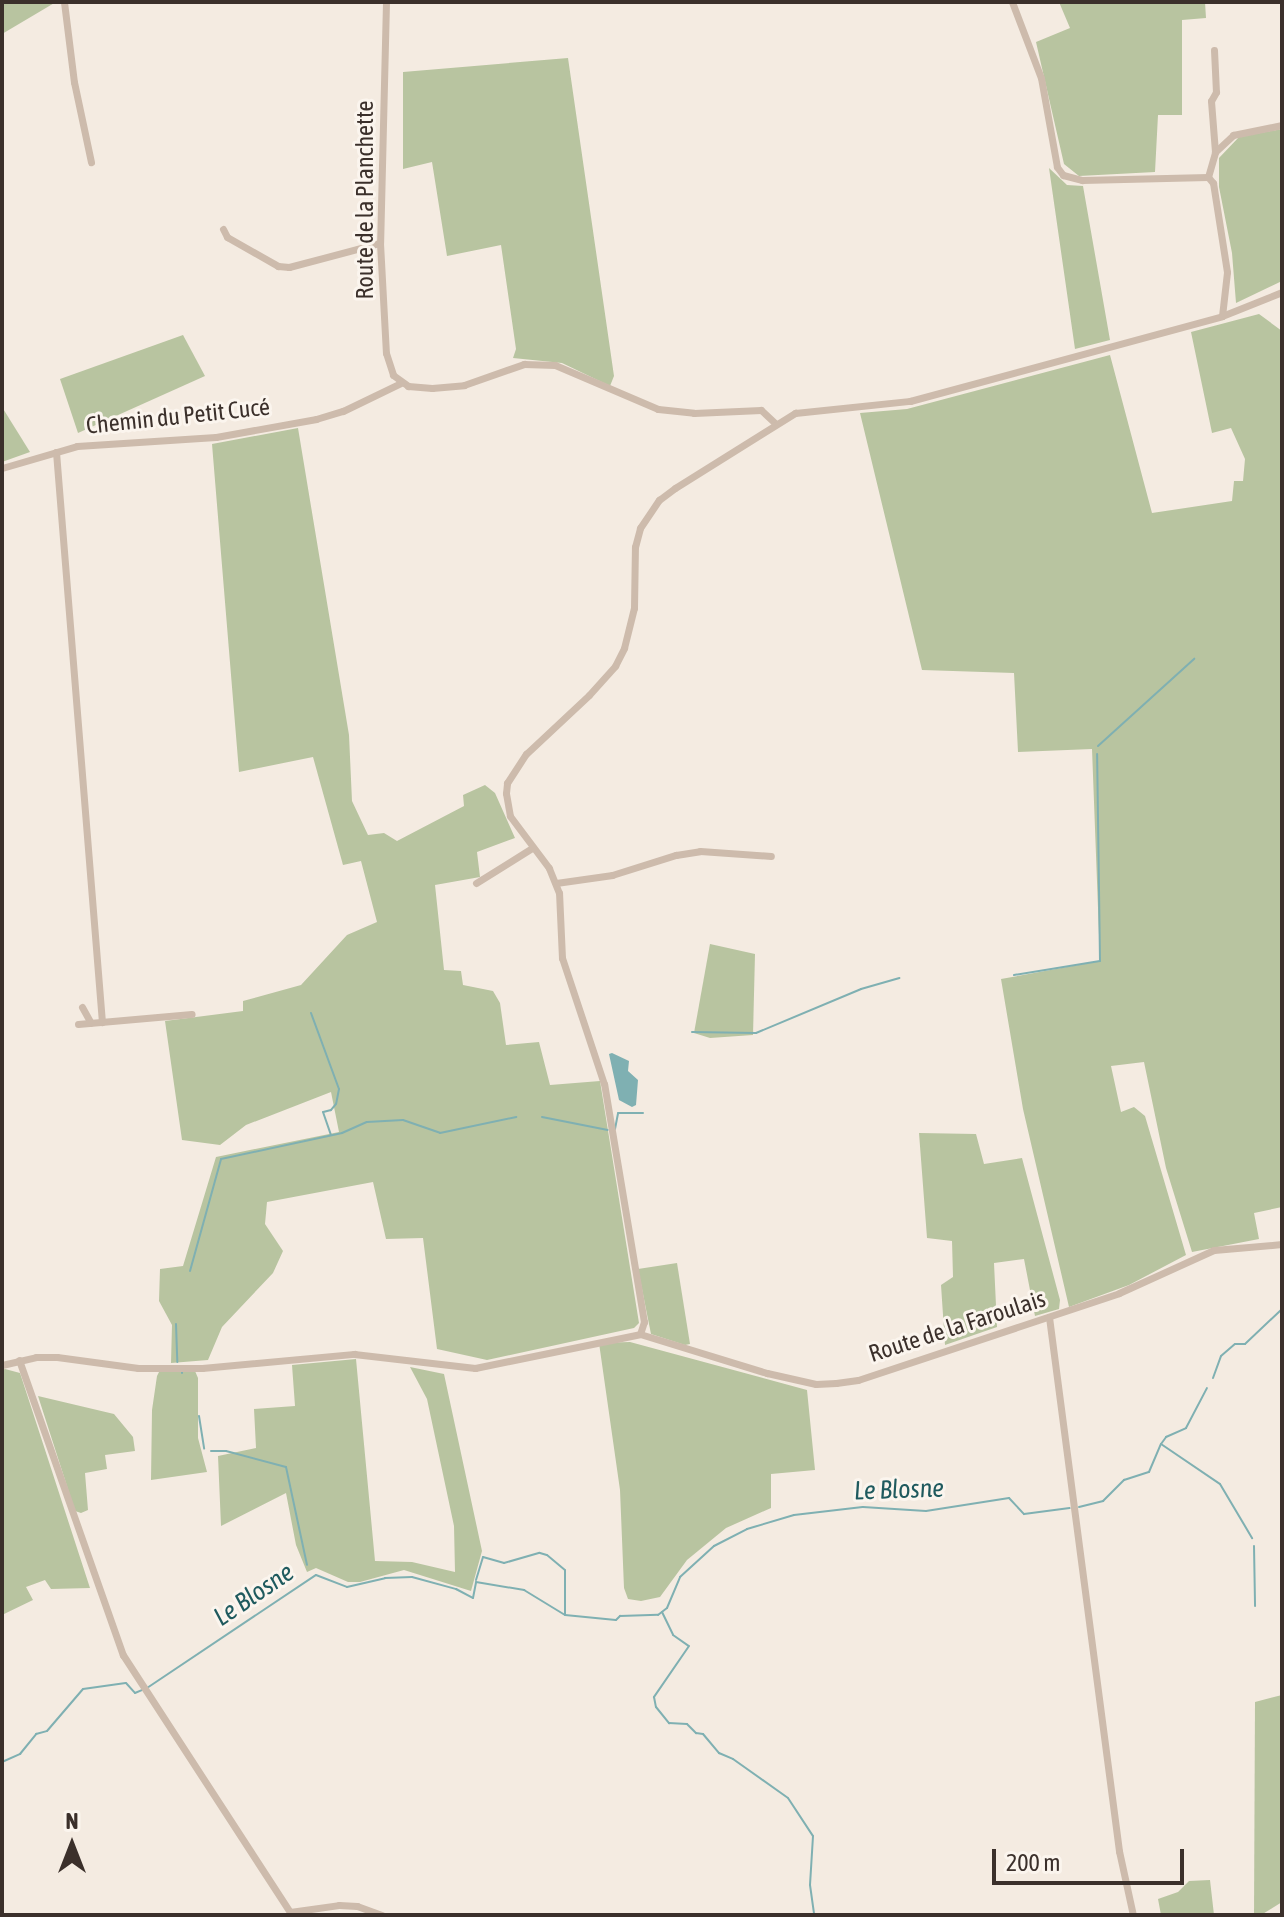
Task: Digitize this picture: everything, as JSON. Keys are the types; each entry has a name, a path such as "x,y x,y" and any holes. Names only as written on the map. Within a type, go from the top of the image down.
{"street":[{"path":"64,2 74,82 91,162"},
{"name":"Route de la Planchette","path":"386,2 380,243 386,353 393,375 401,383"},
{"path":"1012,2 1041,78 1057,167 1063,175 1082,180 1208,177"},
{"path":"1208,177 1215,152 1211,101 1216,92 1214,50"},
{"path":"1215,152 1233,135 1282,125"},
{"path":"1208,177 1213,183 1227,272 1222,316"},
{"path":"223,229 227,237 239,244 278,266 289,267 380,243"},
{"path":"2,1365 19,1360 57,1357 157,1369 236,1366 354,1354 475,1368 640,1334 644,1322 604,1084 562,958 556,883 510,816 507,783 526,754 589,695 620,657 633,619 635,547 640,528 659,500 675,488 775,423 811,409 910,401 1222,316 1282,292"},
{"path":"401,383 416,388 464,385 511,367 555,365 658,409 694,413 756,409 768,413 775,423"},
{"name":"Chemin du Petit Cucé","path":"2,468 77,446 216,437 316,419 343,411 401,383"},
{"path":"56,452 102,1022"},
{"path":"476,883 532,848"},
{"path":"556,883 612,875 676,855 700,851 771,856"},
{"path":"82,1007 91,1023"},
{"path":"78,1024 192,1014"},
{"name":"Route de la Faroulais","path":"640,1334 796,1380 836,1383 858,1380 1119,1293 1214,1250 1282,1244"},
{"path":"1049,1317 1119,1851 1133,1915"},
{"path":"19,1360 114,1635 143,1690 291,1914 339,1905 357,1906 382,1915"}],"green space":[{"path":"2,2 56,2 2,34"},
{"path":"1059,2 1205,2 1206,18 1182,20 1182,115 1158,115 1155,172 1079,176 1064,164 1036,42 1070,28"},
{"path":"568,58 614,376 610,386 562,363 513,358 516,349 501,245 447,256 432,162 403,169 403,72"},
{"path":"1282,129 1282,281 1236,303 1232,253 1219,187 1219,158 1239,137"},
{"path":"1049,168 1067,185 1083,186 1110,340 1075,349"},
{"path":"1259,314 1282,331 1282,1207 1254,1213 1259,1239 1192,1252 1166,1168 1144,1062 1111,1066 1121,1112 1134,1107 1145,1116 1186,1255 1129,1285 1069,1307 1023,1109 1001,979 1100,961 1092,749 1018,752 1014,673 922,670 860,413 907,409 1110,355 1152,513 1232,501 1234,481 1243,481 1245,459 1231,428 1212,433 1191,332"},
{"path":"183,335 205,376 78,433 60,379"},
{"path":"2,407 30,452 2,462"},
{"path":"298,428 349,735 352,801 368,835 384,833 397,841 464,806 463,795 485,785 495,793 515,838 477,852 480,877 435,885 444,970 461,971 463,985 493,991 500,1003 506,1045 539,1042 550,1085 600,1081 639,1323 634,1328 487,1360 437,1349 423,1238 386,1239 373,1182 267,1202 265,1224 283,1251 273,1273 222,1327 208,1360 171,1363 172,1325 159,1301 160,1269 183,1266 216,1157 339,1132 331,1092 246,1125 220,1145 182,1140 165,1021 243,1011 243,1001 301,985 347,935 377,922 361,861 343,865 313,757 239,772 212,444"},
{"path":"710,944 755,954 753,1035 710,1038 694,1033"},
{"path":"919,1133 976,1134 984,1164 1022,1158 1060,1300 1059,1309 1035,1316 1024,1259 994,1263 997,1327 945,1345 941,1285 953,1277 952,1241 927,1238"},
{"path":"677,1263 690,1344 685,1345 651,1334 638,1269"},
{"path":"630,1342 807,1390 815,1470 771,1474 771,1508 726,1528 687,1560 660,1597 641,1601 628,1599 624,1588 620,1490 599,1343"},
{"path":"356,1359 375,1561 412,1562 455,1572 454,1526 427,1399 410,1367 444,1374 482,1551 471,1591 404,1570 360,1582 348,1582 316,1568 307,1572 296,1545 286,1493 221,1526 218,1456 256,1448 254,1409 295,1406 292,1365"},
{"path":"2,1370 20,1373 90,1588 51,1589 45,1580 26,1587 33,1600 2,1615"},
{"path":"195,1371 198,1378 198,1438 207,1472 151,1480 152,1410 157,1376 159,1372"},
{"path":"38,1396 114,1414 133,1437 135,1451 105,1455 107,1469 85,1473 88,1510 81,1513 75,1511"},
{"path":"1282,1695 1282,1902 1261,1915 1254,1915 1255,1702"},
{"path":"1210,1880 1214,1915 1161,1915 1158,1899 1178,1892 1189,1881"}],"water":[{"path":"609,1054 629,1061 628,1071 638,1080 636,1105 632,1107 619,1100"}],"waterway":[{"path":"1098,746 1194,659"},
{"path":"1014,975 1100,961 1097,754"},
{"path":"692,1032 756,1033 861,989 899,978"},
{"path":"311,1013 339,1089 336,1104 331,1110 323,1112 331,1135"},
{"path":"615,1129 618,1113 643,1113"},
{"path":"190,1271 221,1159 342,1133 367,1122 403,1120 440,1133 516,1117"},
{"path":"542,1117 608,1130"},
{"name":"Le Blosne","path":"1213,1378 1221,1356 1235,1344 1245,1344 1282,1309"},
{"path":"176,1324 177,1362"},
{"name":"Le Blosne","path":"1079,1507 1103,1501 1124,1480 1149,1472 1161,1444 1166,1437 1186,1428 1207,1388"},
{"path":"199,1416 204,1449"},
{"path":"1161,1444 1220,1484 1252,1538"},
{"path":"211,1451 226,1451 286,1467 307,1565"},
{"name":"Le Blosne","path":"147,1688 316,1575 347,1587 385,1578 412,1577 456,1589 473,1598 476,1582 524,1590 565,1615 616,1620 620,1616 658,1615 667,1608 680,1577 714,1546 747,1529 794,1515 863,1507 926,1511 1009,1498 1024,1514 1070,1508"},
{"path":"1254,1546 1255,1606"},
{"path":"476,1580 483,1557 504,1563 540,1553 547,1555 565,1570 565,1614"},
{"path":"662,1612 673,1635 689,1646 654,1697 656,1707 669,1723 687,1724 696,1733 703,1734 719,1753 733,1759 788,1798 813,1836 810,1885 814,1915"},
{"name":"Le Blosne","path":"2,1762 20,1754 36,1734 47,1731 83,1689 126,1683 135,1693 142,1690"}]}
